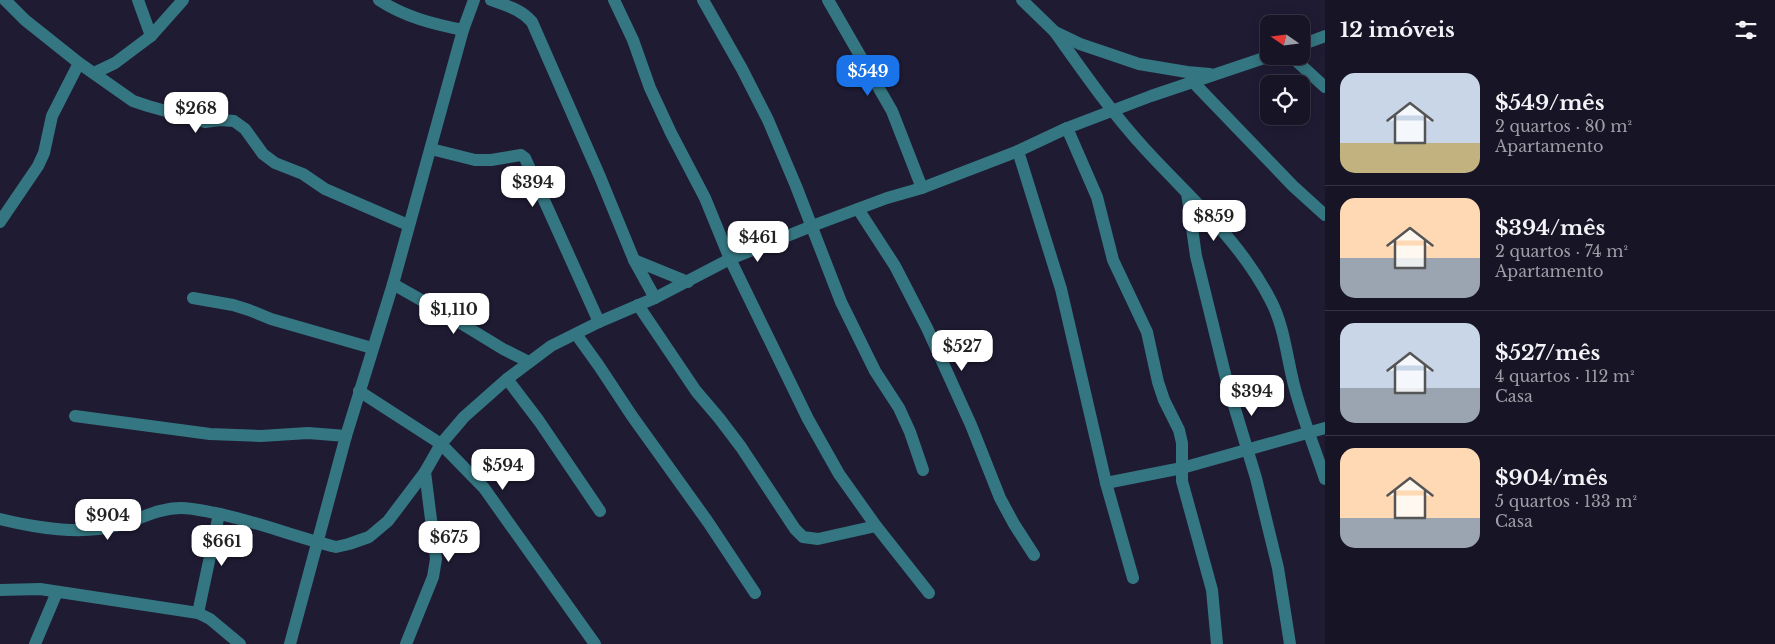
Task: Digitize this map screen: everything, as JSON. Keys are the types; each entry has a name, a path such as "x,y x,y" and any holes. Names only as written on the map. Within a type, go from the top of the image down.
{"street":[{"path":"6,0 25,20 79,63 133,101 205,122 234,121 245,129 263,154 275,163 303,174 325,188 366,208 408,225"},
{"path":"138,0 151,36"},
{"path":"94,73 115,63 151,36 183,0"},
{"path":"379,0 394,9 429,23 463,30"},
{"path":"290,644 346,436 431,149 463,30 474,0"},
{"path":"491,0 517,9 532,22 634,260 655,298"},
{"path":"614,0 633,40 650,88 705,198 730,260 808,419 839,474 876,526 929,593"},
{"path":"703,0 768,120 841,302 875,371 899,408 910,432 923,470"},
{"path":"828,0 892,111 922,188"},
{"path":"1022,0 1055,32 1112,111 1187,193 1209,214 1240,250 1271,301 1279,319 1295,390 1325,478"},
{"path":"1055,32 1080,44 1139,64 1187,72 1215,74"},
{"path":"1310,42 1325,36"},
{"path":"0,519 35,526 89,530 116,526 138,519 149,513 168,509 190,509 264,525 317,543 336,547 369,537 388,521 425,472 441,444 464,417 507,379 551,346 599,322 655,298 730,260 812,226 922,188 1018,151 1068,128 1112,111 1260,59"},
{"path":"0,222 38,166 44,153 52,116 79,63"},
{"path":"1302,65 1325,87"},
{"path":"1193,82 1293,186 1325,215"},
{"path":"1068,128 1097,197 1113,260 1147,332 1158,382 1164,400 1179,430 1182,444 1182,481 1212,590 1217,644"},
{"path":"431,149 475,160 521,156 525,158 599,322"},
{"path":"1018,151 1061,289 1106,483 1132,578"},
{"path":"1187,193 1196,256 1228,386 1278,568 1290,644"},
{"path":"858,209 895,266 927,328 971,425 1000,498 1034,555"},
{"path":"634,260 688,282"},
{"path":"392,284 528,362"},
{"path":"193,298 241,307 280,322 372,348"},
{"path":"638,305 696,391 741,447 795,529 803,538 818,539 876,526"},
{"path":"576,334 755,592"},
{"path":"507,379 539,421 600,511"},
{"path":"359,391 441,444 484,488 595,644"},
{"path":"75,416 210,434 261,436 308,433 346,436"},
{"path":"1106,483 1182,468 1325,428"},
{"path":"406,644 434,577 436,558 425,472"},
{"path":"198,613 219,514"},
{"path":"0,590 40,589 198,613 210,619 240,644"},
{"path":"35,644 57,592"}]}
